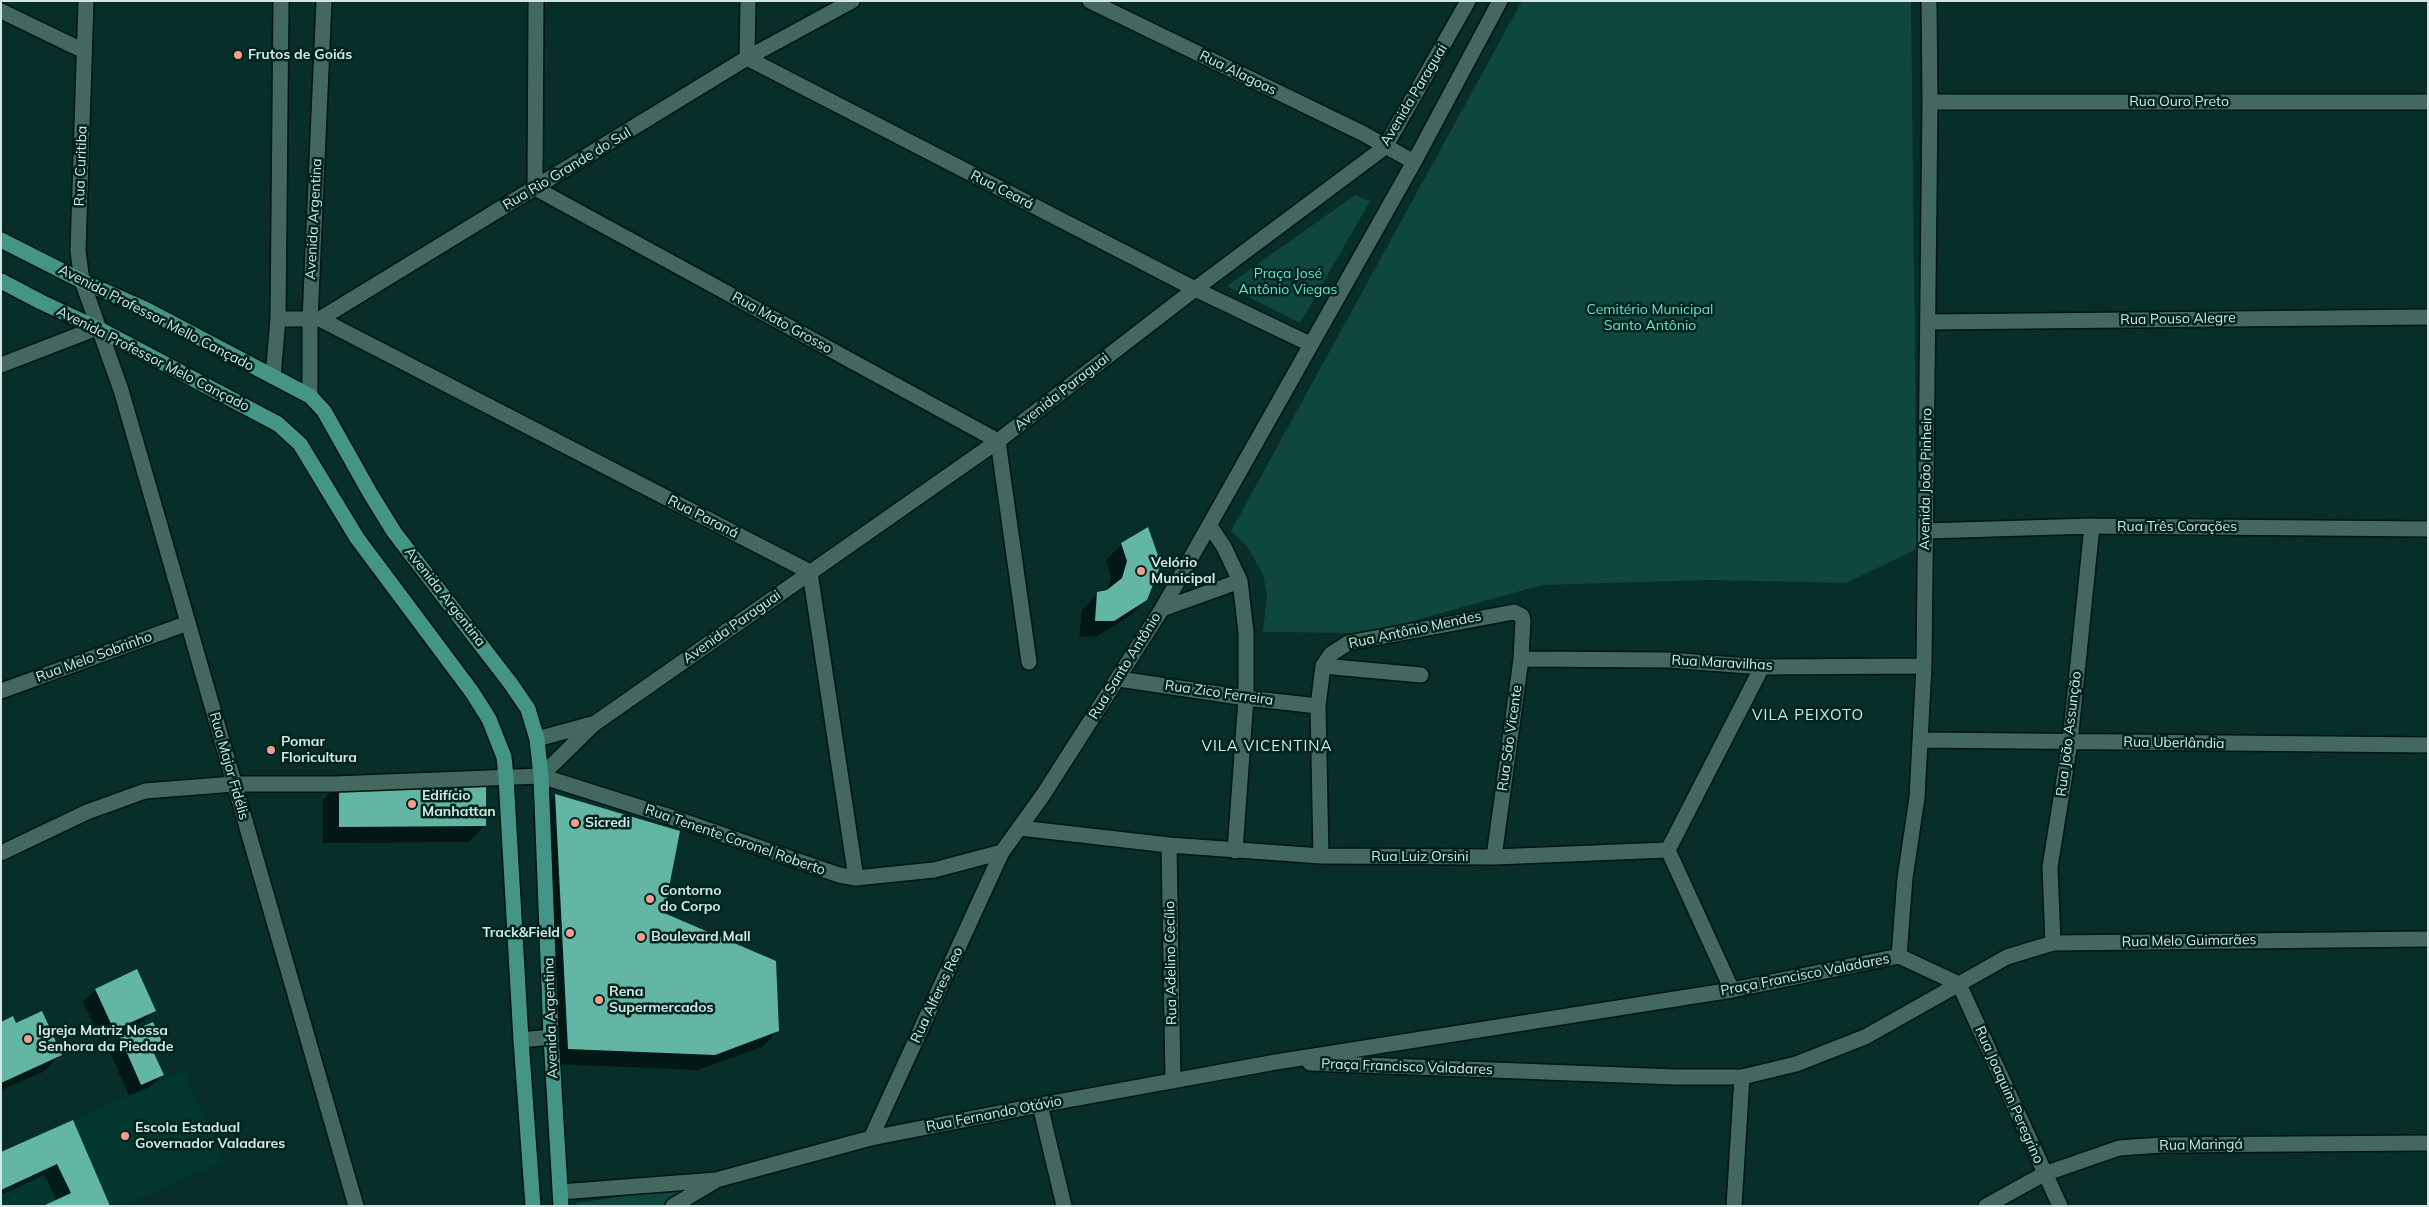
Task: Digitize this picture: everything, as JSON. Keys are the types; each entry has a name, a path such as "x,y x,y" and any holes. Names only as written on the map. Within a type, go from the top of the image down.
{"main road":[{"name":"Avenida Professor Mello Cançado","path":"1,240 82,281 143,308 310,396"},
{"name":"Avenida Professor Melo Cançado","path":"1,281 97,328 255,411 278,424 300,444 357,538 472,692 489,719 504,757 506,777"},
{"name":"Avenida Argentina","path":"310,396 324,411 394,532 528,709 537,739 541,776 551,1037 560,1199"},
{"path":"506,777 520,1040 533,1206"}],"street":[{"name":"Rua Curitiba","path":"86,1 78,251 82,281 97,328"},
{"path":"273,377 278,319 281,1"},
{"name":"Avenida Argentina","path":"310,396 315,320 324,1"},
{"path":"535,188 536,1"},
{"path":"748,1 748,58"},
{"name":"Rua Rio Grande do Sul","path":"315,320 748,58 852,1"},
{"name":"Rua Alagoas","path":"1090,1 1385,147"},
{"name":"Avenida Paraguai","path":"541,776 594,724 998,441 1195,289 1385,147 1468,1"},
{"name":"Avenida Paraguai","path":"1414,162 1500,1"},
{"name":"Avenida João Pinheiro","path":"1899,956 1905,878 1917,798 1924,666 1930,102 1929,1"},
{"path":"1,11 84,51"},
{"name":"Rua Ceará","path":"748,58 1195,289 1310,344"},
{"name":"Rua Ouro Preto","path":"1930,102 2428,102"},
{"path":"1310,344 1414,162 1385,147"},
{"name":"Rua Mato Grosso","path":"535,188 998,441"},
{"name":"Rua Pouso Alegre","path":"1928,322 2428,317"},
{"path":"278,319 315,320"},
{"name":"Rua Paraná","path":"315,320 810,572"},
{"path":"1,365 97,328"},
{"name":"Rua Major Fidélis","path":"97,328 121,390 356,1206"},
{"name":"Rua Santo Antônio","path":"1002,852 1119,679 1162,609 1310,344"},
{"path":"998,441 1029,662"},
{"path":"1210,526 1224,547 1240,581 1246,632 1246,698 1235,851"},
{"name":"Rua Três Corações","path":"1926,531 2092,526 2428,529"},
{"name":"Rua João Assunção","path":"2053,943 2050,867 2070,742 2092,526"},
{"path":"810,572 856,878 934,870 1002,852"},
{"path":"1162,609 1240,581"},
{"name":"Rua Antônio Mendes","path":"1324,666 1337,649 1348,643 1506,612 1518,614 1523,620"},
{"name":"Rua São Vicente","path":"1494,857 1521,658 1523,620"},
{"name":"Rua Melo Sobrinho","path":"1,692 188,623"},
{"name":"Rua Maravilhas","path":"1521,658 1669,660 1762,667 1924,666"},
{"path":"1320,856 1318,706 1324,666 1421,675"},
{"path":"1732,990 1668,850 1762,667"},
{"name":"Rua Zico Ferreira","path":"1119,679 1246,698 1318,706"},
{"name":"Avenida Paraguai","path":"537,739 594,724"},
{"name":"Rua Uberlândia","path":"1921,740 2428,745"},
{"name":"Rua Tenente Coronel Roberto","path":"1,853 87,812 145,792 234,784 334,784 541,776 683,821 830,872 856,878"},
{"name":"Rua Luiz Orsini","path":"1020,828 1169,845 1320,856 1494,857 1668,850"},
{"name":"Rua Adelino Cecílio","path":"1169,845 1173,1081"},
{"name":"Rua Alferes Reo","path":"871,1138 1002,852"},
{"name":"Rua Melo Guimarães","path":"1959,984 2007,957 2053,943 2428,939"},
{"name":"Praça Francisco Valadares","path":"1276,1062 1732,990 1899,956 1959,984"},
{"name":"Praça Francisco Valadares","path":"1276,1062 1675,1077 1742,1076 1796,1064 1865,1037 1959,984"},
{"name":"Rua Joaquim Peregrino","path":"1959,984 2060,1206"},
{"path":"520,1040 551,1037"},
{"name":"Rua Fernando Otávio","path":"716,1180 871,1138 1276,1062"},
{"path":"1734,1206 1742,1076"},
{"path":"1040,1105 1064,1206"},
{"name":"Rua Maringá","path":"1986,1206 2044,1174 2119,1148 2162,1145 2428,1143"},
{"path":"560,1199 664,1182 716,1180"},
{"path":"673,1206 716,1180"}],"shaded area":[{"name":"Escola Estadual Governador Valadares","path":"184,1071 224,1161 124,1206 1,1206 1,1152"}],"green space":[{"name":"Cemitério Municipal Santo Antônio","path":"1522,1 1911,1 1917,549 1846,583 1710,580 1542,585 1370,633 1263,632 1267,596 1263,574 1246,545 1231,531"},
{"name":"Praça José Antônio Viegas","path":"1355,195 1370,201 1300,323 1227,286"},
{"path":"695,1186 661,1206 577,1206 576,1203"}],"building":[{"name":"Velório Municipal","path":"1148,527 1161,564 1147,600 1114,621 1095,621 1097,592 1107,590 1122,578 1127,561 1121,543"},
{"name":"Edifício Manhattan","path":"486,781 486,826 339,827 339,782"},
{"name":"Boulevard Mall","path":"555,794 680,831 664,913 776,961 779,1031 715,1055 568,1049"},
{"path":"137,969 156,1011 114,1030 95,989"},
{"name":"Igreja Matriz Nossa Senhora da Piedade","path":"42,1011 62,1055 1,1083 1,1022 13,1016 16,1023"},
{"path":"153,1022 163,1044 152,1049 164,1075 141,1085 120,1037"},
{"path":"73,1120 110,1206 43,1206 71,1193 57,1164 1,1190 1,1152"}],"place":[{"name":"Frutos de Goiás","path":"238,55"},
{"name":"Velório Municipal","path":"1141,571"},
{"name":"Pomar Floricultura","path":"271,750"},
{"name":"Edifício Manhattan","path":"412,804"},
{"name":"Sicredi","path":"575,823"},
{"name":"Contorno do Corpo","path":"650,899"},
{"name":"Track&Field","path":"570,933"},
{"name":"Boulevard Mall","path":"641,937"},
{"name":"Rena Supermercados","path":"599,1000"},
{"name":"Igreja Matriz Nossa Senhora da Piedade","path":"28,1039"},
{"name":"Escola Estadual Governador Valadares","path":"125,1136"}],"district":[{"name":"VILA PEIXOTO","path":"1808,715"},
{"name":"VILA VICENTINA","path":"1267,746"}]}
